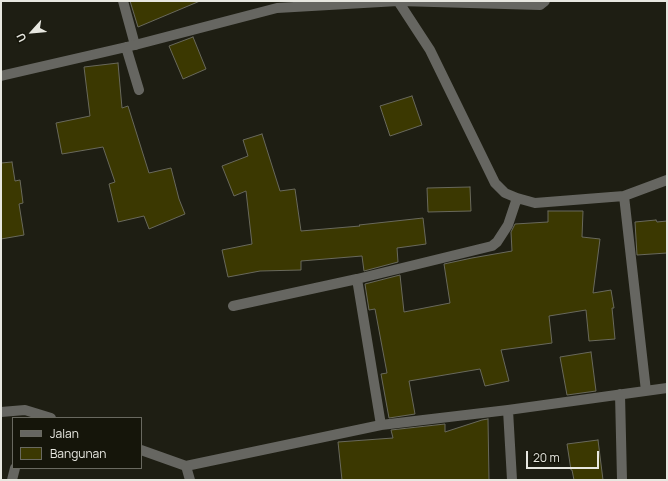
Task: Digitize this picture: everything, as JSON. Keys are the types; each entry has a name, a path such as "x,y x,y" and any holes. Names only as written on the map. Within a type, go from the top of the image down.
{"street":[{"path":"123,1 138,90"},
{"path":"1,76 131,46 276,5 398,1 540,5 545,1"},
{"path":"398,1 430,50 495,184 505,193 535,203 624,196 667,180"},
{"path":"624,196 646,391"},
{"path":"233,306 357,279 492,246 497,242 508,225 518,198"},
{"path":"357,279 381,425"},
{"path":"142,450 186,466 381,425 508,410 667,388"},
{"path":"620,394 622,480"},
{"path":"508,410 512,480"},
{"path":"1,412 44,417"},
{"path":"186,466 190,480"},
{"path":"12,480 15,469"}],"building":[{"path":"130,1 200,1 138,27"},
{"path":"193,37 206,69 183,79 169,46"},
{"path":"118,63 122,108 128,106 149,173 171,168 179,199 185,214 149,229 144,216 118,222 109,184 115,182 103,147 62,154 56,123 90,116 84,67"},
{"path":"412,96 422,125 390,136 380,106"},
{"path":"262,134 280,191 295,189 301,231 360,226 359,225 423,218 426,244 397,248 398,262 364,271 362,256 301,261 301,270 260,271 228,277 222,250 252,244 246,191 234,196 222,166 248,156 243,140"},
{"path":"12,162 15,181 20,180 23,203 19,204 24,235 1,239 1,163"},
{"path":"470,187 471,211 428,212 427,188"},
{"path":"548,211 583,211 582,237 600,239 593,293 611,290 614,308 612,308 615,339 589,341 586,310 549,316 552,343 501,350 509,381 485,386 480,369 409,381 415,414 389,418 381,374 387,373 375,309 369,310 365,284 400,275 404,312 450,303 444,264 512,251 511,232 515,224 548,222"},
{"path":"656,220 657,222 667,221 667,253 637,255 635,222"},
{"path":"591,352 596,391 567,395 560,357"},
{"path":"488,419 489,480 342,480 338,442 393,438 391,430 445,424 445,432"},
{"path":"598,440 603,480 574,480 567,444"}]}
